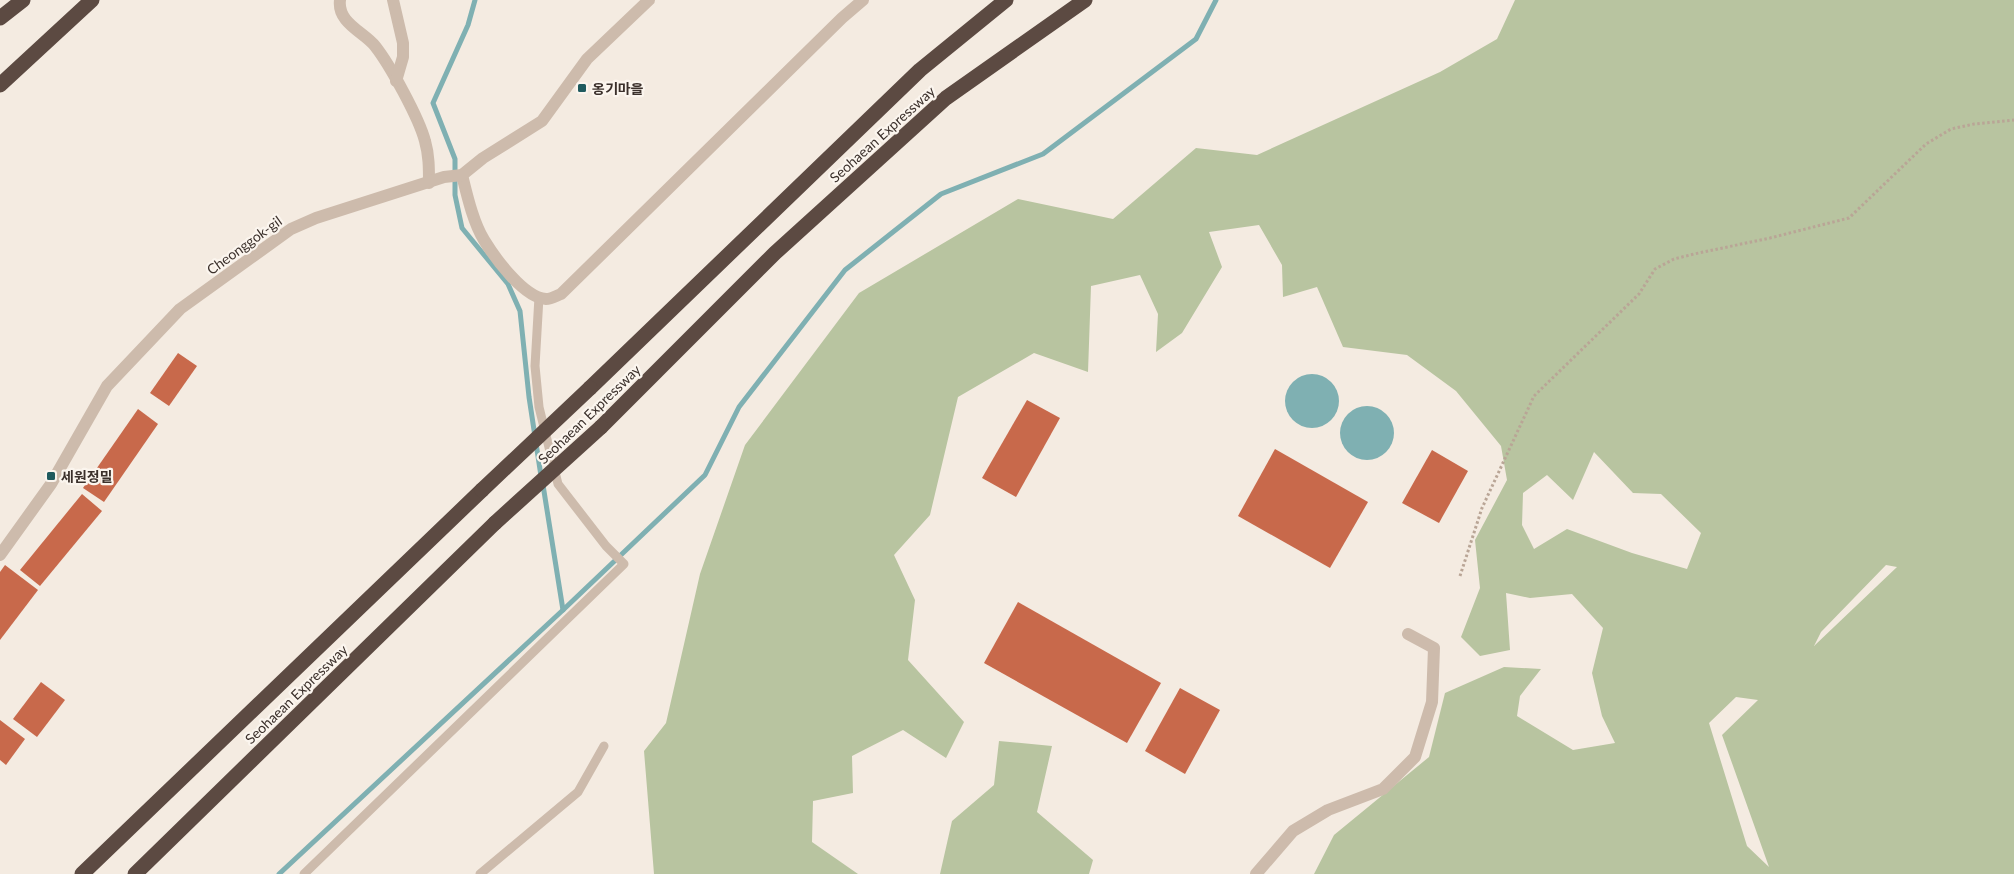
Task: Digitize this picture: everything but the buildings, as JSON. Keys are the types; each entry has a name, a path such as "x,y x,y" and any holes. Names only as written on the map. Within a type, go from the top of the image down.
{"highway":[{"path":"0,18 23,0"},
{"path":"0,85 92,0"},
{"name":"Seohaean Expressway","path":"82,874 920,70 1006,0"},
{"name":"Seohaean Expressway","path":"135,874 495,523 601,427 775,253 946,98 1085,0"}],"street":[{"path":"340,0 341,9 349,24 371,41 396,81 424,139 428,155 429,182"},
{"path":"394,0 403,43 403,57 396,81"},
{"name":"Cheonggok-gil","path":"0,554 51,484 107,386 180,309 291,228 316,218 429,182 462,174 483,158 542,121 587,59 649,0"},
{"path":"462,174 470,205 484,240 510,275 539,298 551,298 561,294 727,129 863,0"},
{"path":"1256,874 1293,831 1328,810 1383,789 1415,757 1432,702 1434,648 1408,634"}],"lane":[{"path":"304,874 624,564 606,546 558,484 539,407 534,366 539,298"},
{"path":"480,874 578,792 604,746"}],"path":[{"path":"1460,576 1482,508 1534,396 1639,294 1655,268 1674,259 1849,218 1926,144 1942,134 1974,124 2014,120"}],"green space":[{"path":"1515,0 2014,0 2014,874 1314,874 1334,835 1429,757 1445,693 1504,667 1541,669 1520,696 1517,716 1573,750 1615,743 1602,716 1592,673 1603,628 1572,594 1530,598 1506,593 1510,650 1480,656 1461,637 1480,588 1475,540 1507,480 1501,446 1456,391 1407,355 1343,347 1317,287 1283,297 1282,265 1259,225 1209,232 1222,267 1182,333 1156,352 1158,314 1140,275 1091,286 1088,372 1034,353 958,397 930,515 894,555 915,600 908,660 964,722 946,758 903,730 852,756 853,793 813,801 812,842 858,874 654,874 644,751 666,723 700,574 745,445 859,293 1018,199 1113,219 1196,148 1257,155 1440,72 1497,39","holes":["1594,452 1633,493 1661,494 1701,533 1687,569 1632,553 1567,529 1534,549 1522,525 1523,493 1547,475 1573,500","1886,565 1897,567 1814,646 1821,632","1736,697 1758,700 1722,735 1769,867 1747,846 1709,723"]},
{"path":"999,741 1052,746 1037,812 1093,860 1089,874 940,874 952,821 994,785"}],"water":[{"path":"1312,374 1322,376 1331,382 1337,391 1339,401 1337,411 1331,420 1322,426 1312,428 1302,426 1293,420 1287,411 1285,401 1287,391 1293,382 1302,376"},
{"path":"1367,406 1377,408 1386,414 1392,423 1394,433 1392,443 1386,452 1377,458 1367,460 1357,458 1348,452 1342,443 1340,433 1342,423 1348,414 1357,408"}],"waterway":[{"path":"475,0 468,25 433,103 455,159 455,195 462,228 508,284 520,311 529,397 541,476"},
{"path":"279,874 705,475 739,407 845,270 941,194 1043,154 1196,39 1216,0"},
{"path":"543,485 563,610"}],"place":[{"name":"옹기마을","path":"582,88"},
{"name":"세원정밀","path":"51,476"}]}
